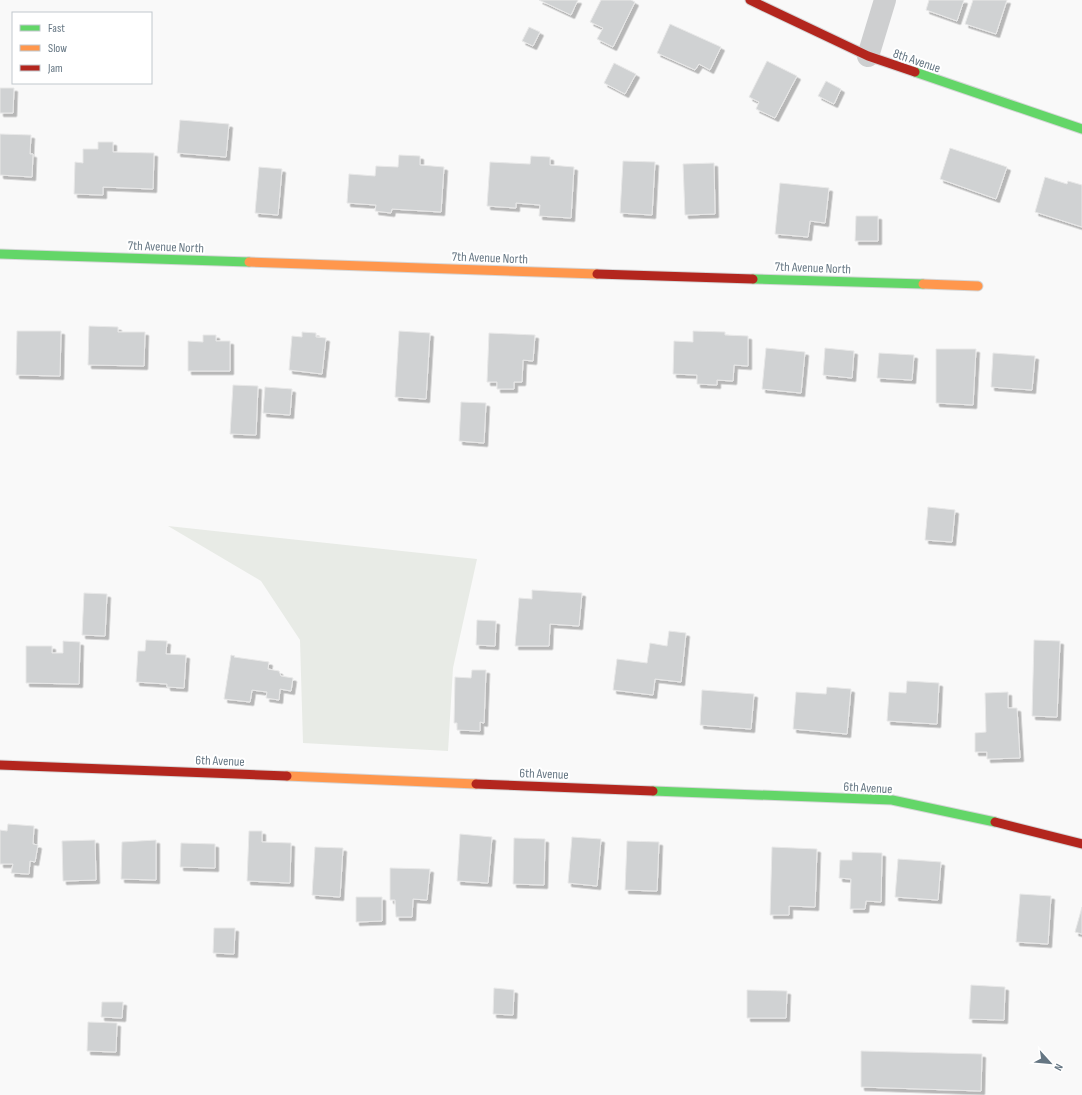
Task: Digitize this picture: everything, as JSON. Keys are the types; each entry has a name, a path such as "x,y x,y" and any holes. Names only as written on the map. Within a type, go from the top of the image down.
{"street":[{"name":"8th Avenue","path":"750,0 868,56 1082,129"},
{"path":"868,56 885,0"},
{"name":"7th Avenue North","path":"0,254 978,286"},
{"name":"6th Avenue","path":"0,764 892,800 1042,833 1082,844"}],"shaded area":[{"path":"168,526 477,559 453,668 448,751 303,743 300,640 261,581"}],"building":[{"path":"539,0 578,0 571,15"},
{"path":"601,0 631,0 635,2 613,47 597,39 603,28 590,22"},
{"path":"929,0 964,0 957,21 926,10"},
{"path":"973,0 1007,0 996,34 965,24"},
{"path":"670,24 721,47 710,70 699,64 695,70 657,53"},
{"path":"529,27 540,32 533,46 522,41"},
{"path":"767,61 797,76 775,118 756,109 759,102 749,97"},
{"path":"614,63 636,74 625,94 604,83"},
{"path":"826,81 841,89 834,104 818,96"},
{"path":"0,88 14,88 13,113 0,113"},
{"path":"180,120 229,124 226,157 177,153"},
{"path":"0,134 31,135 30,154 33,154 32,177 0,175"},
{"path":"98,142 113,142 113,152 154,153 153,189 103,187 103,195 74,194 75,162 83,163 83,149 98,149"},
{"path":"950,148 1007,167 996,199 940,179"},
{"path":"399,155 420,156 420,165 444,167 441,212 392,209 391,213 375,211 376,205 347,203 349,174 375,176 376,166 398,167"},
{"path":"531,156 550,157 550,165 574,167 571,218 539,216 540,205 516,203 516,208 487,206 490,162 530,164"},
{"path":"623,161 655,162 652,215 620,213"},
{"path":"714,163 715,214 685,215 683,164"},
{"path":"259,167 282,169 278,215 255,213"},
{"path":"1045,177 1067,184 1068,181 1082,185 1082,227 1035,212"},
{"path":"780,183 829,188 825,223 810,221 808,237 775,234"},
{"path":"856,216 878,216 878,241 855,241"},
{"path":"89,326 118,327 118,332 145,332 144,366 88,365"},
{"path":"17,331 61,331 60,376 16,375"},
{"path":"399,331 430,333 426,399 395,397"},
{"path":"693,331 725,332 725,335 748,336 748,366 734,365 733,381 717,380 717,385 697,384 697,375 673,374 674,341 693,342"},
{"path":"302,332 316,333 316,337 326,338 322,374 289,370 292,336 302,337"},
{"path":"489,333 535,335 533,361 523,360 522,382 514,382 514,389 497,389 497,382 487,382"},
{"path":"203,335 216,335 216,341 230,341 230,371 188,371 188,341 203,342"},
{"path":"766,348 805,352 801,393 762,389"},
{"path":"825,348 854,351 852,378 823,375"},
{"path":"936,349 976,349 973,405 936,403"},
{"path":"879,353 914,355 912,380 877,378"},
{"path":"993,353 1035,356 1032,390 991,387"},
{"path":"233,385 258,386 256,435 230,434"},
{"path":"265,387 292,389 290,415 263,413"},
{"path":"461,402 486,403 484,443 459,441"},
{"path":"928,507 955,510 952,542 925,540"},
{"path":"532,590 582,593 579,626 550,624 549,646 515,646 519,598 532,599"},
{"path":"84,593 107,594 105,636 82,635"},
{"path":"477,620 496,621 495,646 476,645"},
{"path":"669,631 686,633 681,682 655,679 653,695 613,690 617,659 647,663 650,643 667,646"},
{"path":"146,640 167,641 166,654 186,655 184,688 167,687 167,684 136,682 138,651 145,651"},
{"path":"1034,640 1060,641 1057,717 1032,716"},
{"path":"63,641 80,642 79,684 26,683 26,646 52,646 52,653 63,653"},
{"path":"231,655 235,656 234,657 269,662 268,669 279,671 281,676 293,678 291,691 280,689 279,700 266,698 267,692 252,690 250,702 224,699"},
{"path":"472,670 486,670 484,723 480,722 480,731 457,730 457,723 454,723 455,677 471,678"},
{"path":"907,681 939,683 937,724 887,721 889,692 906,693"},
{"path":"827,687 851,689 847,734 793,729 796,692 826,694"},
{"path":"702,690 754,694 751,729 700,725"},
{"path":"1008,692 1008,708 1017,708 1020,758 987,759 987,752 975,752 975,733 986,732 985,693"},
{"path":"8,824 34,826 33,844 38,845 35,862 30,861 29,874 11,873 13,864 0,864 0,830 7,831"},
{"path":"249,831 262,831 262,842 291,843 290,883 247,881"},
{"path":"460,834 492,837 488,883 457,881"},
{"path":"572,837 601,839 597,886 568,883"},
{"path":"514,838 545,839 544,885 513,884"},
{"path":"95,840 96,880 63,881 62,841"},
{"path":"156,840 156,880 121,879 122,842"},
{"path":"627,841 659,842 657,891 625,890"},
{"path":"181,843 215,844 215,868 180,867"},
{"path":"315,847 343,848 340,897 312,895"},
{"path":"772,847 817,849 815,907 789,906 789,915 770,915"},
{"path":"852,852 882,853 881,902 866,901 865,909 850,909 851,879 839,878 840,860 852,860"},
{"path":"898,859 941,862 938,900 895,897"},
{"path":"390,868 430,869 427,900 413,899 412,917 396,917 395,900 390,900"},
{"path":"1020,894 1051,896 1048,944 1016,942"},
{"path":"356,897 382,897 382,921 356,922"},
{"path":"1082,907 1082,934 1075,932"},
{"path":"214,928 235,928 234,954 213,953"},
{"path":"971,985 1005,987 1004,1020 969,1019"},
{"path":"494,988 514,990 513,1015 493,1014"},
{"path":"747,990 787,991 786,1018 747,1018"},
{"path":"102,1002 123,1002 122,1018 101,1017"},
{"path":"88,1022 117,1023 116,1052 87,1051"},
{"path":"861,1051 982,1054 981,1091 861,1087"}],"traffic: fast":[{"path":"915,72 1082,129"},
{"path":"0,254 249,262"},
{"path":"753,279 923,284"},
{"path":"653,791 892,800 995,822"}],"traffic: slow":[{"path":"249,262 597,274"},
{"path":"923,284 978,286"},
{"path":"287,776 476,784"}],"traffic: jam":[{"path":"750,0 868,56 915,72"},
{"path":"597,274 753,279"},
{"path":"0,765 287,776"},
{"path":"476,784 653,791"},
{"path":"995,822 1082,844"}]}
